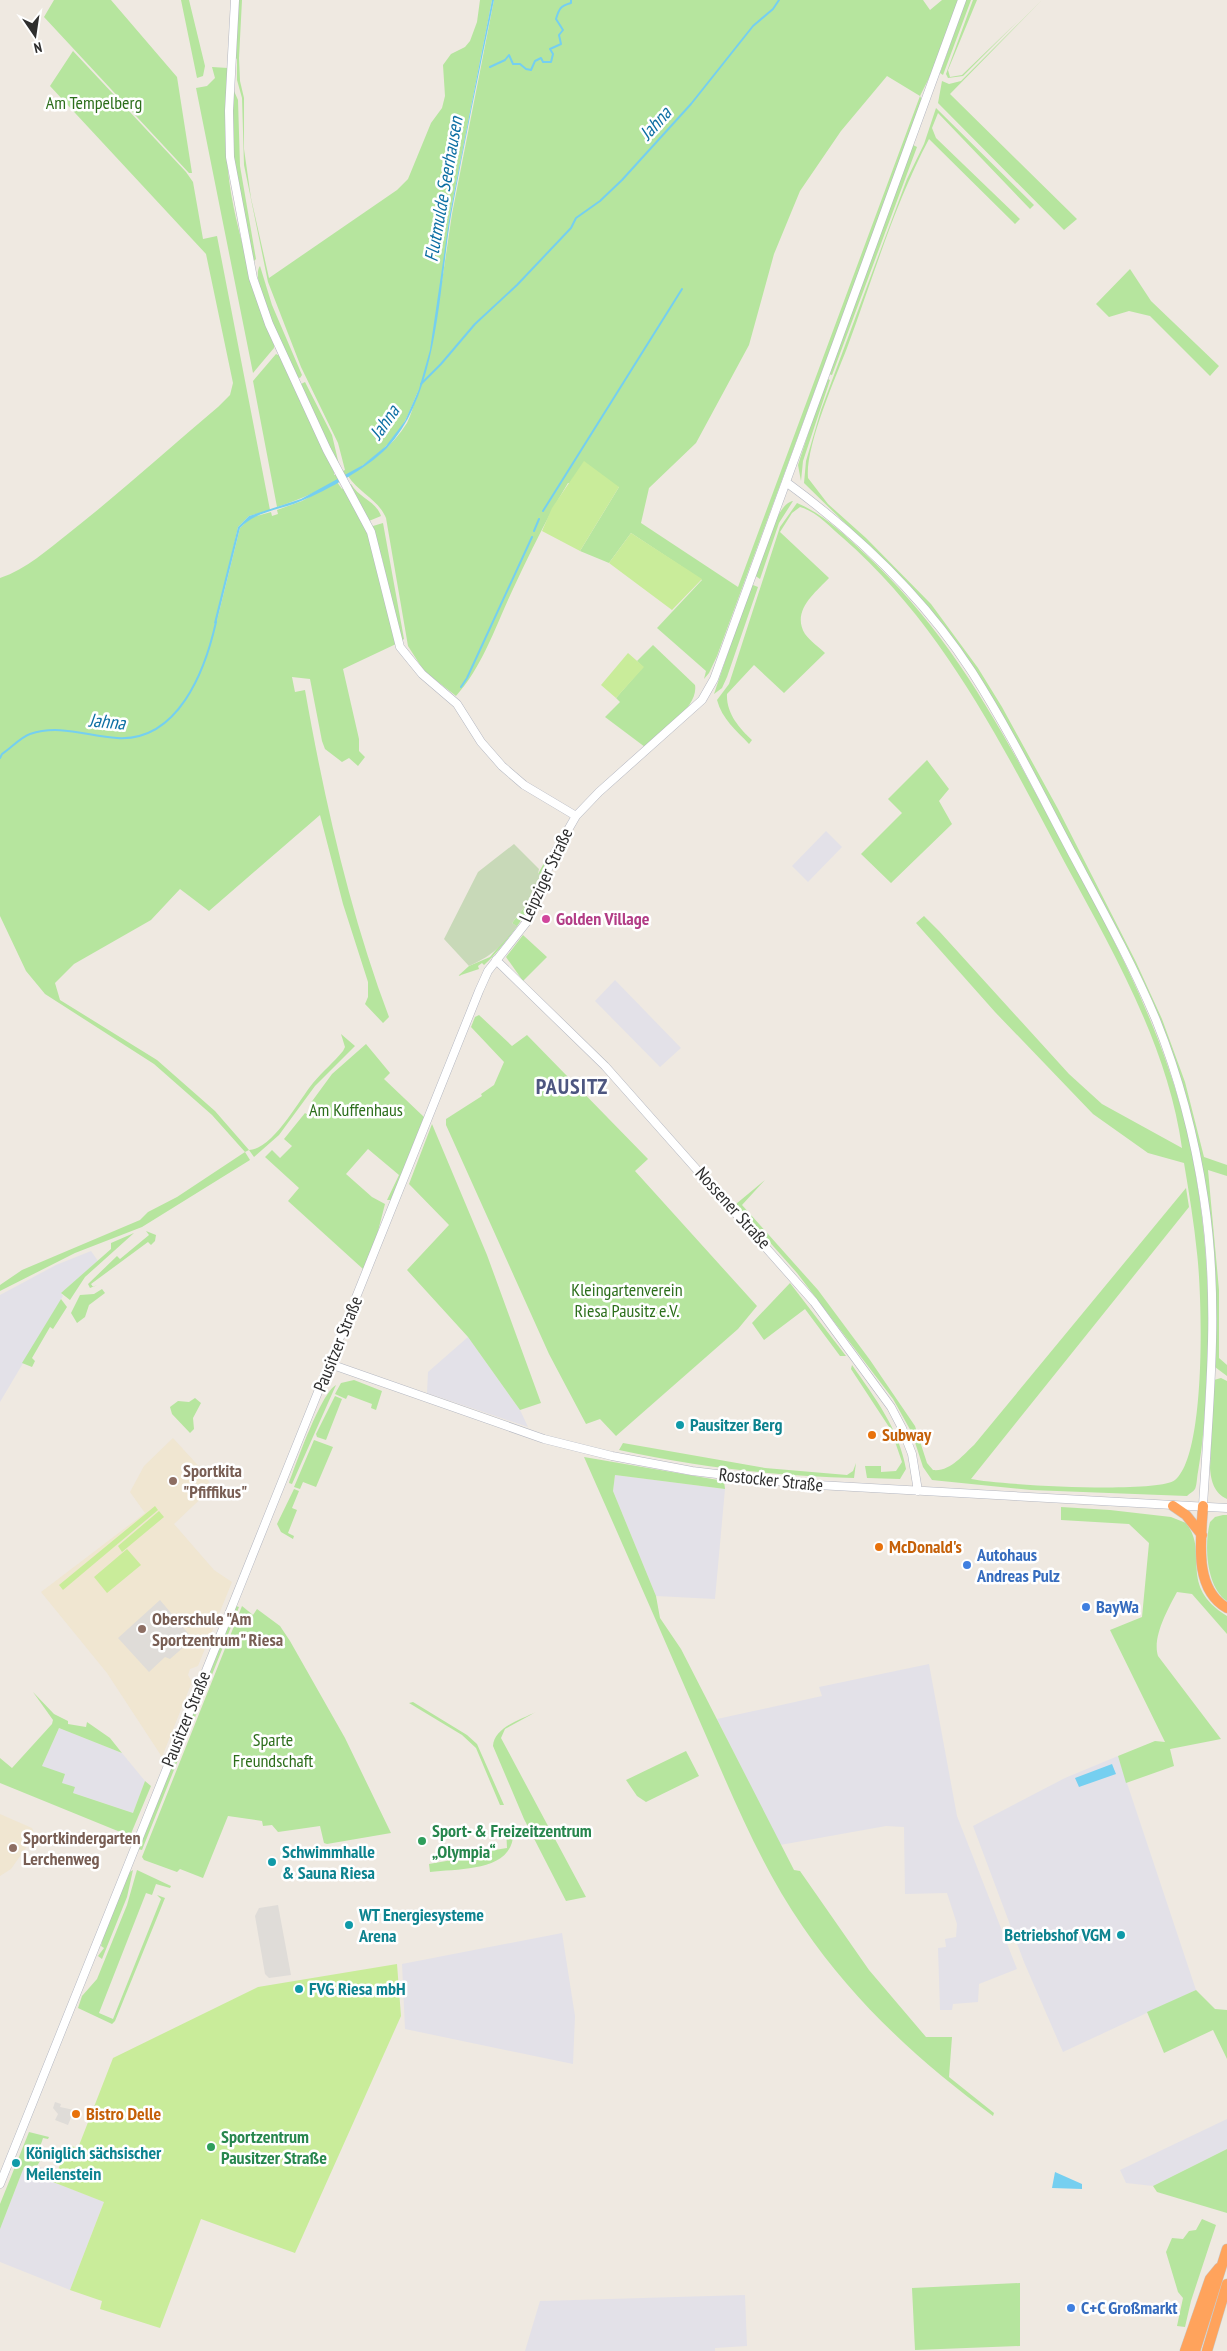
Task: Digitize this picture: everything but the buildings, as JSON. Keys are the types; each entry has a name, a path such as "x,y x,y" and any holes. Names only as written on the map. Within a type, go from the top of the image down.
{"highway":[{"path":"1173,1506 1186,1514 1202,1536"},
{"path":"1203,1506 1202,1536 1207,1587 1227,1608"},
{"path":"1194,2351 1227,2249"},
{"path":"1185,2351 1210,2279 1222,2264"},
{"path":"1207,2351 1227,2284"}],"street":[{"path":"235,0 230,157 253,278 277,342 337,469 374,539 400,647 422,674 457,704 481,742 502,766 524,785 576,816"},
{"name":"Leipziger Straße","path":"374,1255 479,991 496,960 529,919 553,856 576,816 598,792 702,700 714,679 962,0"},
{"path":"786,482 822,510 899,582 926,611 972,673 1012,741 1122,948 1156,1021 1182,1100 1195,1152 1204,1200 1210,1249 1213,1318 1203,1506"},
{"name":"Nossener Straße","path":"496,960 605,1066 814,1302 898,1421 912,1454 918,1491"},
{"name":"Pausitzer Straße","path":"0,2184 374,1255"},
{"name":"Rostocker Straße","path":"330,1364 544,1439 612,1456 692,1471 800,1484 1227,1508"}],"shaded area":[{"path":"826,831 842,847 808,882 792,866"},
{"path":"615,980 681,1048 660,1067 595,1001"},
{"path":"91,1251 98,1261 61,1293 63,1296 0,1402 0,1295 56,1265"},
{"path":"468,1337 520,1410 528,1427 427,1393 428,1372"},
{"name":"Oberschule \"Am Sportzentrum\" Riesa","path":"173,1438 204,1472 212,1488 174,1524 214,1570 232,1582 198,1666 190,1669 188,1675 192,1682 162,1757 107,1673 41,1592 145,1513 130,1492 144,1466"},
{"path":"615,1475 725,1489 715,1599 656,1596 613,1491"},
{"path":"160,1600 193,1639 170,1659 165,1657 149,1672 118,1638"},
{"path":"929,1664 957,1816 1017,1969 979,1984 978,2002 953,2004 952,2010 940,2010 938,1948 946,1947 945,1939 956,1937 957,1924 947,1893 905,1894 904,1827 886,1826 780,1845 717,1719 822,1696 819,1687"},
{"path":"59,1728 122,1753 145,1781 133,1813 73,1793 42,1766"},
{"path":"1118,1756 1196,1990 1063,2052 1024,1962 973,1826 1065,1778"},
{"name":"Sportkindergarten Lerchenweg","path":"0,1814 32,1828 35,1835 11,1869 0,1876"},
{"path":"278,1905 291,1975 269,1978 265,1974 255,1916 259,1908"},
{"path":"562,1933 575,2016 573,2064 405,2029 402,1964"},
{"path":"55,2102 61,2104 60,2107 74,2110 68,2125 55,2120 58,2114 53,2108"},
{"path":"1227,2119 1227,2149 1153,2186 1126,2183 1120,2170"},
{"path":"37,2166 43,2168 42,2177 104,2202 70,2290 0,2262 0,2229 24,2167"},
{"path":"745,2295 747,2346 715,2348 715,2351 525,2351 540,2301"}],"green space":[{"name":"Am Tempelberg","path":"54,0 111,0 177,77 192,173 189,173 44,17"},
{"path":"181,0 189,0 205,66 203,76 197,78"},
{"path":"238,0 242,0 239,58 240,81 244,98 244,149 251,198 269,278 397,190 408,179 431,123 442,108 445,96 443,65 451,54 465,47 470,41 477,22 480,0 492,0 450,214 441,288 452,214 494,0 923,0 930,10 942,0 959,0 933,70 920,96 922,100 717,656 704,679 706,671 657,628 702,580 631,533 609,563 580,551 619,487 568,483 532,549 495,631 466,684 456,696 424,671 408,646 386,518 383,511 348,476 373,459 395,439 407,423 419,389 405,421 382,450 366,463 331,485 277,507 253,381 276,354 280,356 334,475 345,470 338,443 301,367 268,282 244,165 242,98 237,80 237,59 234,57","holes":["887,76 920,96 738,587 641,523 649,488 696,443 749,345 774,254 800,191 841,131"]},
{"path":"966,0 971,0 943,75 940,73"},
{"path":"973,0 977,0 948,70 950,77 962,75 1017,22 963,76 948,78 946,74"},
{"path":"1042,0 950,94 1077,219 1064,230 938,103 942,81 949,84 961,81"},
{"path":"73,51 186,172 193,182 203,239 217,236 270,510 249,516 238,527 216,624 240,528 250,518 271,512 272,516 278,514 277,510 302,501 337,482 342,489 344,488 364,524 378,565 396,644 343,669 359,739 359,751 365,757 358,766 349,758 342,762 325,749 310,679 292,677 295,692 305,690 339,855 362,938 389,1017 383,1023 365,1004 368,997 368,982 343,904 320,815 209,911 180,889 151,920 74,964 55,983 60,1000 157,1060 215,1111 249,1150 245,1152 212,1115 154,1064 45,994 26,971 0,916 0,578 19,570 36,558 107,502 218,407 230,395 233,383 206,254 50,86"},
{"path":"212,67 228,68 227,157 233,204 244,251 274,343 274,348 253,373 196,88 207,86 215,78"},
{"path":"234,91 238,100 240,166 256,259 254,261 234,169 232,92"},
{"path":"936,108 1034,205 1030,209 938,113 932,128 936,138 1020,219 1015,224 929,139 905,190 822,413 811,449 808,478 828,504 866,538 931,604 978,668 1002,707 1058,809 1136,962 1162,1019 1185,1082 1204,1157 1227,1165 1227,1176 1208,1170 1219,1290 1219,1358 1227,1365 1227,1376 1215,1367 1215,1282 1181,1084 1112,922 998,709 901,578 804,483 806,461 821,410 907,179 924,144"},
{"path":"913,145 917,147 832,375 828,374"},
{"path":"260,266 272,305 302,375 300,378 297,377 264,303 258,274"},
{"path":"1130,269 1151,301 1219,366 1210,376 1150,316 1129,311 1109,317 1096,304"},
{"path":"826,378 830,380 803,461 801,481 798,465"},
{"path":"305,382 332,435 340,469 301,384"},
{"path":"584,461 619,487 580,551 542,531 552,508"},
{"path":"351,484 358,493 379,511 381,516 369,521 349,485"},
{"path":"793,501 779,523 760,579 754,575 775,521 787,504"},
{"path":"797,503 816,513 833,525 856,546 895,584 950,651 996,722 1095,904 1130,973 1160,1045 1173,1081 1192,1152 1206,1252 1208,1354 1204,1420 1196,1485 1194,1490 1187,1496 1031,1490 932,1480 923,1467 912,1433 893,1399 797,1273 736,1204 765,1180 742,1205 818,1290 870,1360 915,1426 927,1463 933,1470 939,1470 951,1466 974,1445 1186,1188 1189,1207 971,1479 1044,1486 1140,1487 1175,1480 1185,1464 1193,1439 1197,1408 1201,1336 1199,1273 1184,1163 1148,1153 1093,1114 995,1012 916,923 924,916 1069,1074 1102,1104 1182,1148 1175,1110 1165,1073 1136,1001 1102,931 994,732 969,690 912,610 879,572 823,520 812,512 800,507 792,513 780,532 829,578 806,603 801,618 801,626 805,634 825,653 784,693 754,665 727,694 731,714 752,740 749,744 730,724 719,707 717,700 729,684 780,527"},
{"path":"383,523 404,639 401,641 382,558 373,530 373,526"},
{"path":"631,533 702,579 672,610 609,563"},
{"path":"753,585 758,587 727,677 722,688 714,694 750,587"},
{"path":"653,645 695,685 695,693 685,711 645,747 605,717 620,702 616,698 643,667 637,661"},
{"path":"628,653 644,667 616,698 601,685"},
{"path":"927,760 949,789 939,801 952,824 891,883 861,854 902,813 888,799"},
{"path":"514,844 539,869 538,874 541,874 536,889 533,889 530,900 512,923 517,926 506,940 491,954 469,966 444,939 478,872"},
{"path":"544,863 539,888 513,932 484,965 482,963 478,966 479,969 458,976 469,966 490,957 516,926 512,923 530,900 540,874 538,874"},
{"path":"523,935 547,957 523,981 506,957"},
{"name":"Kleingartenverein Riesa Pausitz e.V.","path":"479,1015 512,1046 527,1035 648,1159 635,1171 757,1306 738,1329 616,1436 600,1419 586,1424 549,1354 446,1125 446,1119 482,1096 481,1094 494,1085 504,1062 471,1027 475,1017"},
{"path":"341,1034 355,1046 315,1086 279,1135 254,1157 249,1150 258,1148 276,1133 313,1083 343,1051 345,1047"},
{"name":"Am Kuffenhaus","path":"366,1044 390,1073 384,1079 424,1117 391,1200 387,1200 399,1175 368,1149 346,1174 372,1197 385,1204 376,1239 363,1269 288,1201 299,1188 265,1157 272,1150 280,1158 292,1146 284,1139 305,1113 308,1115 314,1110 310,1104 332,1074"},
{"path":"432,1124 487,1255 541,1403 520,1410 468,1337 407,1270 449,1225 409,1184"},
{"path":"245,1152 250,1160 142,1227 75,1253 0,1291 0,1285 22,1270 140,1220 148,1212 177,1197"},
{"path":"146,1231 156,1235 155,1241 151,1245 148,1242 91,1284 93,1287 90,1288 88,1284 117,1256 120,1259 149,1235"},
{"path":"134,1233 85,1277 70,1300 61,1293 111,1249 111,1243"},
{"path":"790,1283 846,1356 840,1356 805,1309 764,1340 752,1323"},
{"path":"102,1289 105,1293 89,1305 85,1317 77,1323 71,1313 80,1295 94,1294"},
{"path":"61,1299 67,1307 53,1329 50,1327 32,1358 35,1361 32,1367 22,1363"},
{"path":"852,1365 885,1414 898,1441 906,1469 900,1479 867,1478 865,1466 881,1466 881,1472 896,1471 902,1462 891,1430 851,1369"},
{"path":"1221,1378 1227,1381 1227,1499 1216,1490 1210,1468 1214,1380"},
{"path":"354,1380 382,1391 376,1410 371,1408 372,1404 348,1395 346,1399 335,1394 341,1383"},
{"path":"336,1385 292,1484 289,1483 316,1415 323,1401"},
{"path":"335,1396 342,1399 326,1440 317,1437 316,1434"},
{"path":"195,1398 201,1403 193,1418 194,1429 190,1433 172,1414 170,1407 178,1401 189,1402"},
{"path":"314,1440 333,1447 316,1487 303,1482 300,1489 294,1487"},
{"path":"623,1443 765,1468 847,1475 853,1471 856,1463 854,1478 765,1473 707,1466 619,1450"},
{"path":"584,1457 724,1481 725,1489 615,1475 613,1491 656,1596 660,1618 681,1649 794,1870 800,1871 869,1970 926,2037 952,2037 949,2077 994,2113 993,2116 914,2052 866,2006 823,1954 787,1902 758,1850 733,1797"},
{"path":"294,1489 299,1491 292,1508 297,1510 288,1533 294,1536 293,1539 281,1532 277,1524"},
{"path":"155,1506 158,1510 63,1590 59,1585"},
{"path":"1061,1507 1171,1517 1186,1523 1193,1535 1196,1546 1198,1581 1203,1593 1212,1604 1227,1616 1227,1634 1192,1594 1177,1592 1169,1606 1157,1640 1158,1656 1221,1739 1170,1749 1174,1766 1126,1783 1118,1756 1155,1741 1165,1742 1110,1630 1142,1617 1149,1543 1129,1524 1061,1520"},
{"path":"159,1511 164,1517 122,1552 118,1546"},
{"path":"1227,1515 1227,1601 1220,1595 1215,1586 1208,1565 1207,1553 1210,1522 1215,1517"},
{"path":"127,1549 141,1565 107,1593 94,1577"},
{"path":"236,1606 239,1607 142,1850 138,1849"},
{"name":"Sparte Freundschaft","path":"242,1606 253,1615 257,1609 280,1626 290,1641 345,1738 391,1833 327,1844 324,1843 320,1826 278,1832 272,1825 263,1826 262,1821 228,1816 203,1878 180,1869 177,1872 144,1860 142,1857"},
{"path":"33,1692 54,1714 68,1721 68,1724 86,1727 87,1722 110,1738 122,1753 59,1728 42,1766 65,1774 62,1783 75,1787 73,1793 133,1813 145,1781 151,1786 130,1836 0,1783 0,1758 12,1768 52,1724 53,1720"},
{"path":"413,1702 467,1735 477,1744 504,1805 500,1805 476,1748 462,1735 409,1703"},
{"path":"536,1712 505,1729 501,1738 586,1897 566,1901 524,1819 493,1746 495,1739 503,1729"},
{"path":"686,1751 699,1776 646,1802 637,1796 626,1780"},
{"path":"513,1827 512,1842 507,1852 497,1860 472,1868 430,1872 429,1864 452,1860 457,1856 507,1848 506,1828"},
{"path":"133,1870 127,1897 102,1959 98,1956 104,1948 101,1946 103,1937 128,1873"},
{"path":"137,1870 171,1886 170,1888 156,1884 152,1895 146,1893 99,2013 113,2019 161,1899 157,1895 165,1898 115,2021 112,2024 78,2008 82,1996 97,1979 127,1905"},
{"name":"Sportzentrum Pausitzer Straße","path":"397,1964 401,2016 295,2253 201,2219 160,2328 100,2309 102,2301 70,2290 104,2202 53,2182 68,2145 78,2148 113,2058 258,1987"},
{"path":"1196,1990 1215,2009 1227,2010 1227,2059 1213,2030 1164,2053 1147,2012"},
{"path":"29,2132 49,2137 48,2139 43,2138 36,2159 40,2161 37,2166 24,2167 0,2229 0,2204"},
{"path":"1227,2149 1227,2213 1157,2192 1153,2186"},
{"path":"1202,2219 1216,2225 1191,2301 1185,2327 1177,2326 1183,2298 1178,2292 1166,2252 1172,2238 1183,2239 1189,2231 1196,2230"},
{"path":"1020,2283 1020,2346 915,2350 912,2288"}],"water":[{"path":"492,0 494,0 451,215 434,338 427,369 417,398 404,425 379,456 347,478 323,491 293,504 261,514 246,522 240,528 216,624 214,623 238,527 249,516 301,499 363,465 386,446 405,421 419,389 430,350 450,214"},
{"path":"1112,1764 1116,1774 1079,1787 1075,1778"},
{"path":"1055,2172 1082,2184 1082,2189 1052,2188"}],"waterway":[{"path":"490,67 505,60 509,55 513,64 520,64 526,69 531,70 535,61 541,58 543,62 551,62 553,54 550,49 561,44 559,35 563,30 556,19 560,8 571,3 571,0"},
{"name":"Jahna","path":"421,384 475,324 517,285 571,228 576,218 600,201 622,180 691,104 753,26 773,9 779,0"},
{"path":"543,511 682,289"},
{"path":"534,531 539,519"},
{"path":"461,687 467,678 532,537"},
{"name":"Jahna","path":"0,758 2,754 23,738 41,731 63,730 117,738 138,736 157,728 172,716 185,700 196,681 216,622"}],"place":[{"name":"Golden Village","path":"546,919"},
{"name":"Pausitzer Berg","path":"680,1425"},
{"name":"Subway","path":"872,1435"},
{"name":"Sportkita \"Pfiffikus\"","path":"173,1481"},
{"name":"McDonald's","path":"879,1547"},
{"name":"Autohaus Andreas Pulz","path":"967,1565"},
{"name":"BayWa","path":"1086,1607"},
{"name":"Oberschule \"Am Sportzentrum\" Riesa","path":"142,1629"},
{"name":"Sport- & Freizeitzentrum „Olympia“","path":"422,1841"},
{"name":"Sportkindergarten Lerchenweg","path":"13,1848"},
{"name":"Schwimmhalle & Sauna Riesa","path":"272,1862"},
{"name":"WT Energiesysteme Arena","path":"349,1925"},
{"name":"Betriebshof VGM","path":"1121,1935"},
{"name":"FVG Riesa mbH","path":"299,1989"},
{"name":"Bistro Delle","path":"76,2114"},
{"name":"Sportzentrum Pausitzer Straße","path":"211,2147"},
{"name":"Königlich sächsischer Meilenstein","path":"16,2163"},
{"name":"C+C Großmarkt","path":"1071,2308"}],"district":[{"name":"PAUSITZ","path":"572,1086"}],"water label":[{"name":"Flutmulde Seerhausen","path":"443,189"}]}
